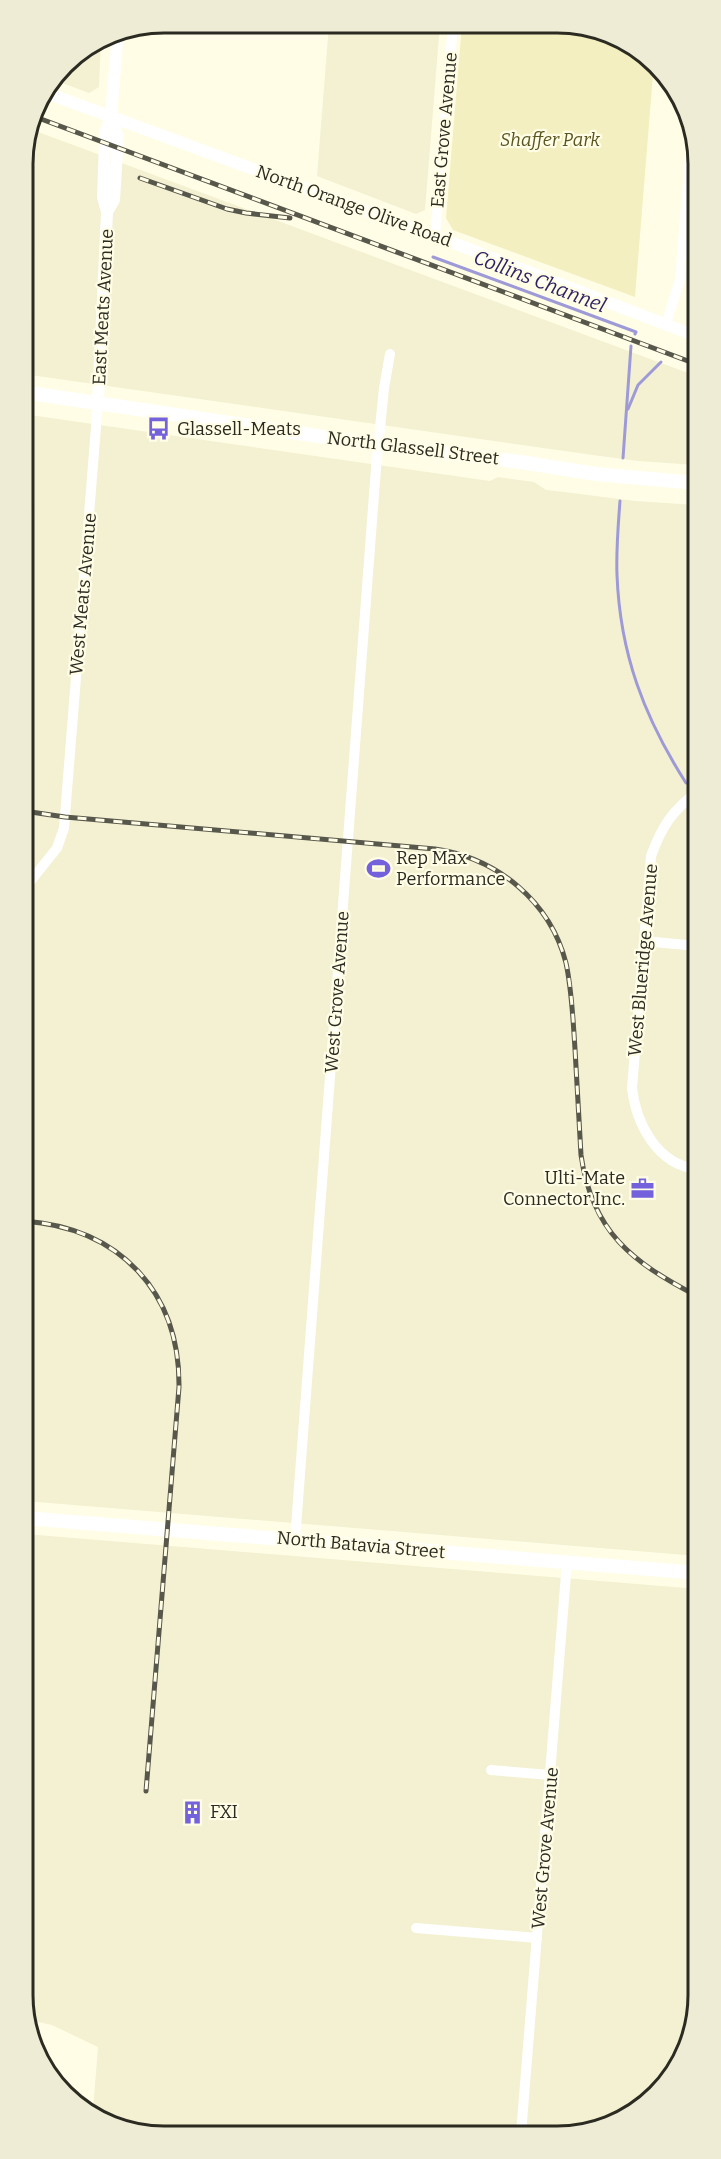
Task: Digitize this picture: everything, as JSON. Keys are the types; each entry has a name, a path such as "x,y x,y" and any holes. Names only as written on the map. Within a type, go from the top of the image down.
{"main road":[{"name":"North Glassell Street","path":"33,393 378,445 521,462 596,474 688,482"},
{"name":"North Batavia Street","path":"33,1519 688,1572"}],"street":[{"name":"East Grove Avenue","path":"435,236 452,33"},
{"name":"East Meats Avenue","path":"98,402 107,212 114,200 118,136 111,116 117,42"},
{"name":"North Orange Olive Road","path":"53,95 435,236 688,333"},
{"path":"666,324 680,280 688,179"},
{"path":"378,445 390,354"},
{"name":"West Meats Avenue","path":"33,878 57,848 64,828 98,402"},
{"name":"West Grove Avenue","path":"295,1540 378,445"},
{"name":"West Blueridge Avenue","path":"688,799 679,806 665,824 654,849 649,875 632,1088 634,1107 654,1145 669,1158 688,1168"},
{"path":"644,941 688,945"},
{"name":"West Grove Avenue","path":"522,2126 567,1562"},
{"path":"491,1770 550,1775"},
{"path":"416,1928 537,1938"}],"shaded area":[{"path":"328,33 439,33 425,210 416,214 317,176"},
{"path":"101,50 99,87 89,93 61,83 84,60"},
{"path":"37,131 688,373 688,464 593,455 33,375 33,155"},
{"path":"33,415 490,481 498,477 534,482 546,490 635,501 688,504 688,1555 33,1502"},
{"path":"33,1535 688,1588 688,2004 681,2037 670,2060 661,2075 630,2104 599,2119 574,2125 557,2126 147,2125 122,2119 93,2105 98,2047 52,2025 36,2021 33,2004"}],"green space":[{"name":"Shaffer Park","path":"461,33 574,34 599,40 615,47 637,60 653,75 635,297 453,230 446,218"}],"waterway":[{"name":"Collins Channel","path":"433,257 636,332 635,334"},
{"name":"Collins Channel","path":"623,458 631,346"},
{"path":"628,409 638,385 661,362"},
{"name":"Collins Channel","path":"620,501 617,575 623,632 629,658 658,734 686,783"}],"railway":[{"path":"41,119 688,361"},
{"path":"140,178 227,209 290,218"},
{"path":"33,812 435,849 479,862 518,886 548,920 566,963 573,1016 581,1155 586,1182 595,1205 605,1224 635,1257 688,1291"},
{"path":"33,1222 58,1226 88,1236 115,1251 138,1271 155,1294 169,1322 177,1353 179,1387 146,1791"}],"place":[{"name":"Glassell-Meats","path":"159,429"},
{"name":"Rep Max Performance","path":"378,868"},
{"name":"Ulti-Mate Connector Inc.","path":"643,1188"},
{"name":"FXI","path":"192,1812"}]}
